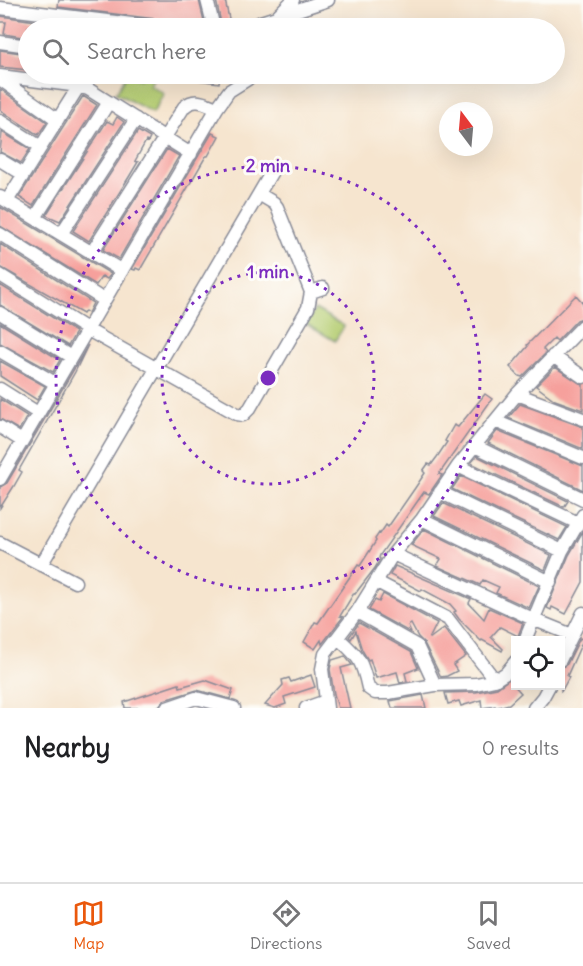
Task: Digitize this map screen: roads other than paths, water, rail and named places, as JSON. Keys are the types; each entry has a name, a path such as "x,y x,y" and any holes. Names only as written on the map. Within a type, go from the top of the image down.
{"street":[{"path":"207,0 212,18"},
{"path":"276,17 293,0"},
{"path":"273,18 328,0"},
{"path":"0,8 82,18"},
{"path":"0,42 18,45"},
{"path":"0,78 18,80"},
{"path":"0,78 58,120"},
{"path":"59,84 79,86 109,102 191,154"},
{"path":"2,470 22,441 88,330 217,108 229,91 240,84"},
{"path":"79,86 23,174 3,199 122,271"},
{"path":"92,252 164,136 189,102 196,100 217,108"},
{"path":"35,218 109,102"},
{"path":"61,234 136,119"},
{"path":"0,121 41,147"},
{"path":"0,160 23,174"},
{"path":"41,565 274,168"},
{"path":"0,275 88,330 157,369 237,414 246,414 317,290 274,203 259,194"},
{"path":"0,234 105,300"},
{"path":"0,313 71,357"},
{"path":"306,708 327,705 322,669 325,654 357,612 393,554 422,519 458,466 495,421 583,326"},
{"path":"0,351 55,384"},
{"path":"553,356 583,377"},
{"path":"0,389 38,413"},
{"path":"518,394 583,419"},
{"path":"495,421 583,458"},
{"path":"0,427 22,441"},
{"path":"475,446 583,499"},
{"path":"458,466 580,519 562,551 527,636"},
{"path":"440,492 562,551"},
{"path":"422,519 550,582"},
{"path":"0,543 75,582"},
{"path":"393,554 572,635"},
{"path":"376,582 448,620 495,680"},
{"path":"357,612 417,646 435,685"},
{"path":"565,651 583,613"},
{"path":"338,638 357,655 363,665 368,688 375,693 435,685 476,684 495,680 511,667"},
{"path":"534,708 547,690"},
{"path":"167,708 196,698 234,708"}]}
